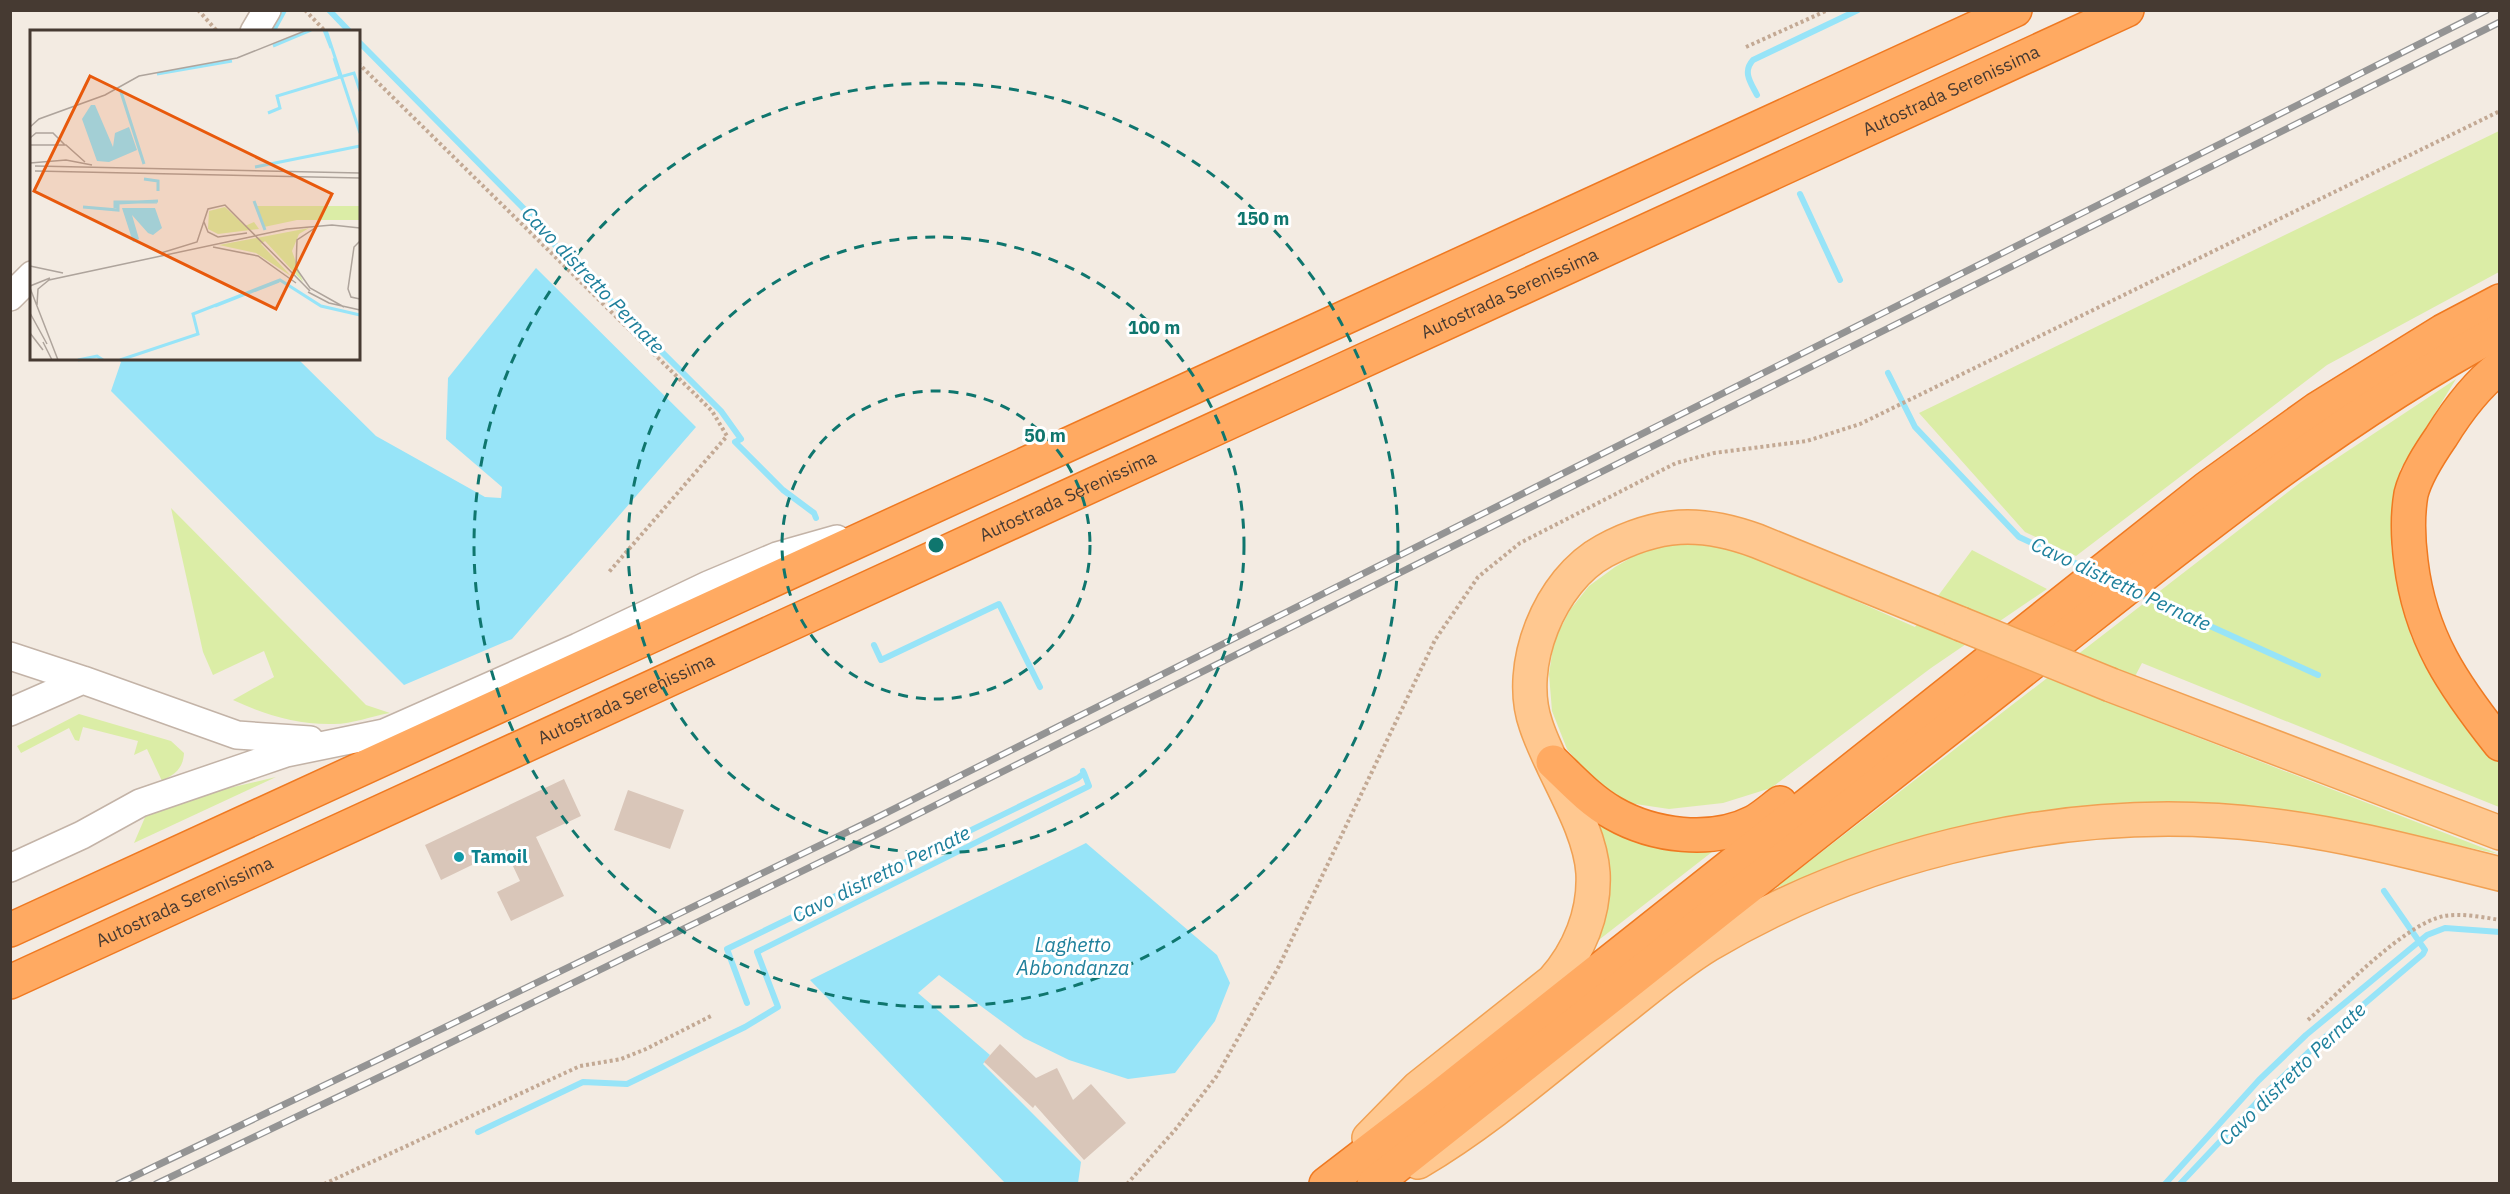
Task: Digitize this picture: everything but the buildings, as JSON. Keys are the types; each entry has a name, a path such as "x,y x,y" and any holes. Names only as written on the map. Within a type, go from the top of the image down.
{"highway":[{"path":"10,930 2015,10"},
{"name":"Autostrada Serenissima","path":"10,982 2127,10"},
{"path":"1374,1184 2112,581 2207,488 2318,409 2444,331 2499,301"},
{"path":"1554,762 1584,793 1611,812 1655,831 1682,834 1732,830 1754,822 1886,721 1982,666 2286,467 2402,388 2499,331"},
{"path":"2499,367 2486,378 2455,414 2430,453 2412,491 2407,531 2415,594 2432,644 2466,702 2499,744"},
{"path":"1325,1184 1438,1098 1982,666"}],"main road":[{"path":"1325,1184 1418,1088 1553,981 1575,951 1583,933 1591,903 1592,860 1584,832 1554,762 1535,725 1530,689 1538,636 1549,607 1562,587 1583,566 1599,554 1644,532 1688,526 1733,532 2111,685 2499,833"},
{"path":"1380,1184 1459,1138 1660,978 1707,946 1783,905 1891,862 2029,831 2148,820 2199,820 2264,825 2340,837 2499,873"}],"street":[{"path":"255,30 267,10"},
{"path":"10,297 30,277"},
{"path":"10,868 82,835 141,803 286,753 378,735 426,716 708,585 777,556 902,520"},
{"path":"10,656 237,735 341,742"},
{"path":"10,712 83,680"}],"path":[{"path":"198,10 216,30"},
{"path":"305,10 324,30"},
{"path":"1746,47 1828,10"},
{"path":"360,65 712,411 727,436 609,572"},
{"path":"1896,406 2499,111"},
{"path":"1127,1184 1175,1130 1216,1077 1279,966 1402,707"},
{"path":"2308,1020 2419,925 2445,916 2480,916 2499,920"},
{"path":"324,1184 579,1066 621,1059 646,1049 712,1015"}],"green space":[{"path":"2499,131 2499,272 2327,365 2076,556 2025,532 1919,413"},
{"path":"2456,379 2400,470 2391,547 2411,637 2460,720 2499,762 2499,807 2142,663 2119,707 2499,854 2319,816 2114,807 1989,825 1775,888 2301,482"},
{"path":"171,508 366,705 390,713 348,723 308,723 282,718 233,700 274,677 264,651 213,675 203,652"},
{"path":"1697,541 1727,544 1915,627 1972,550 2047,589 1931,668 1771,788 1723,803 1669,809 1615,801 1589,776 1567,749 1552,711 1549,674 1554,641 1570,610 1589,586 1615,567 1641,552 1667,544"},
{"path":"79,714 171,741 184,753 180,767 162,781 147,749 134,755 138,741 83,727 79,741 75,740 69,728 21,753 17,746"},
{"path":"276,777 134,843 146,815 173,801"},
{"path":"1590,813 1721,845 1591,946"}],"water":[{"path":"536,268 696,427 512,639 404,685 111,391 121,362 120,360 299,360 376,436 485,497 501,498 502,487 446,439 448,378"},
{"name":"Laghetto Abbondanza","path":"1086,843 1217,955 1230,983 1215,1021 1175,1073 1128,1079 1069,1060 1024,1038 939,975 918,993 990,1055 983,1064 1081,1162 1078,1183 1005,1183 810,980"}],"waterway":[{"name":"Cavo distretto Pernate","path":"273,30 284,10"},
{"name":"Cavo distretto Pernate","path":"329,10 348,30"},
{"name":"Cavo distretto Pernate","path":"1757,95 1748,73 1753,60 1858,10"},
{"name":"Cavo distretto Pernate","path":"360,43 544,229 544,234 721,411 741,439 735,442 783,490 814,513 816,518"},
{"name":"Cavo distretto Pernate","path":"1800,194 1840,280"},
{"name":"Cavo distretto Pernate","path":"1888,373 1915,427 2019,537 2088,569"},
{"name":"Cavo distretto Pernate","path":"2137,593 2318,675"},
{"name":"Cavo distretto Pernate","path":"874,645 881,660 999,604 1040,687"},
{"name":"Cavo distretto Pernate","path":"747,1003 727,949 1078,778 1084,773 1083,771"},
{"path":"478,1132 583,1082 627,1084 745,1027 778,1007 757,952 1089,786 1084,773"},
{"name":"Cavo distretto Pernate","path":"2180,1184 2259,1100 2317,1044 2423,954 2425,950 2384,891"},
{"name":"Cavo distretto Pernate","path":"2165,1184 2259,1080 2306,1035 2427,935 2445,928 2500,932"}],"railway":[{"path":"118,1184 872,820 2487,10"},
{"path":"156,1184 878,834 2500,22"}],"place":[{"name":"Tamoil","path":"459,857"}]}
